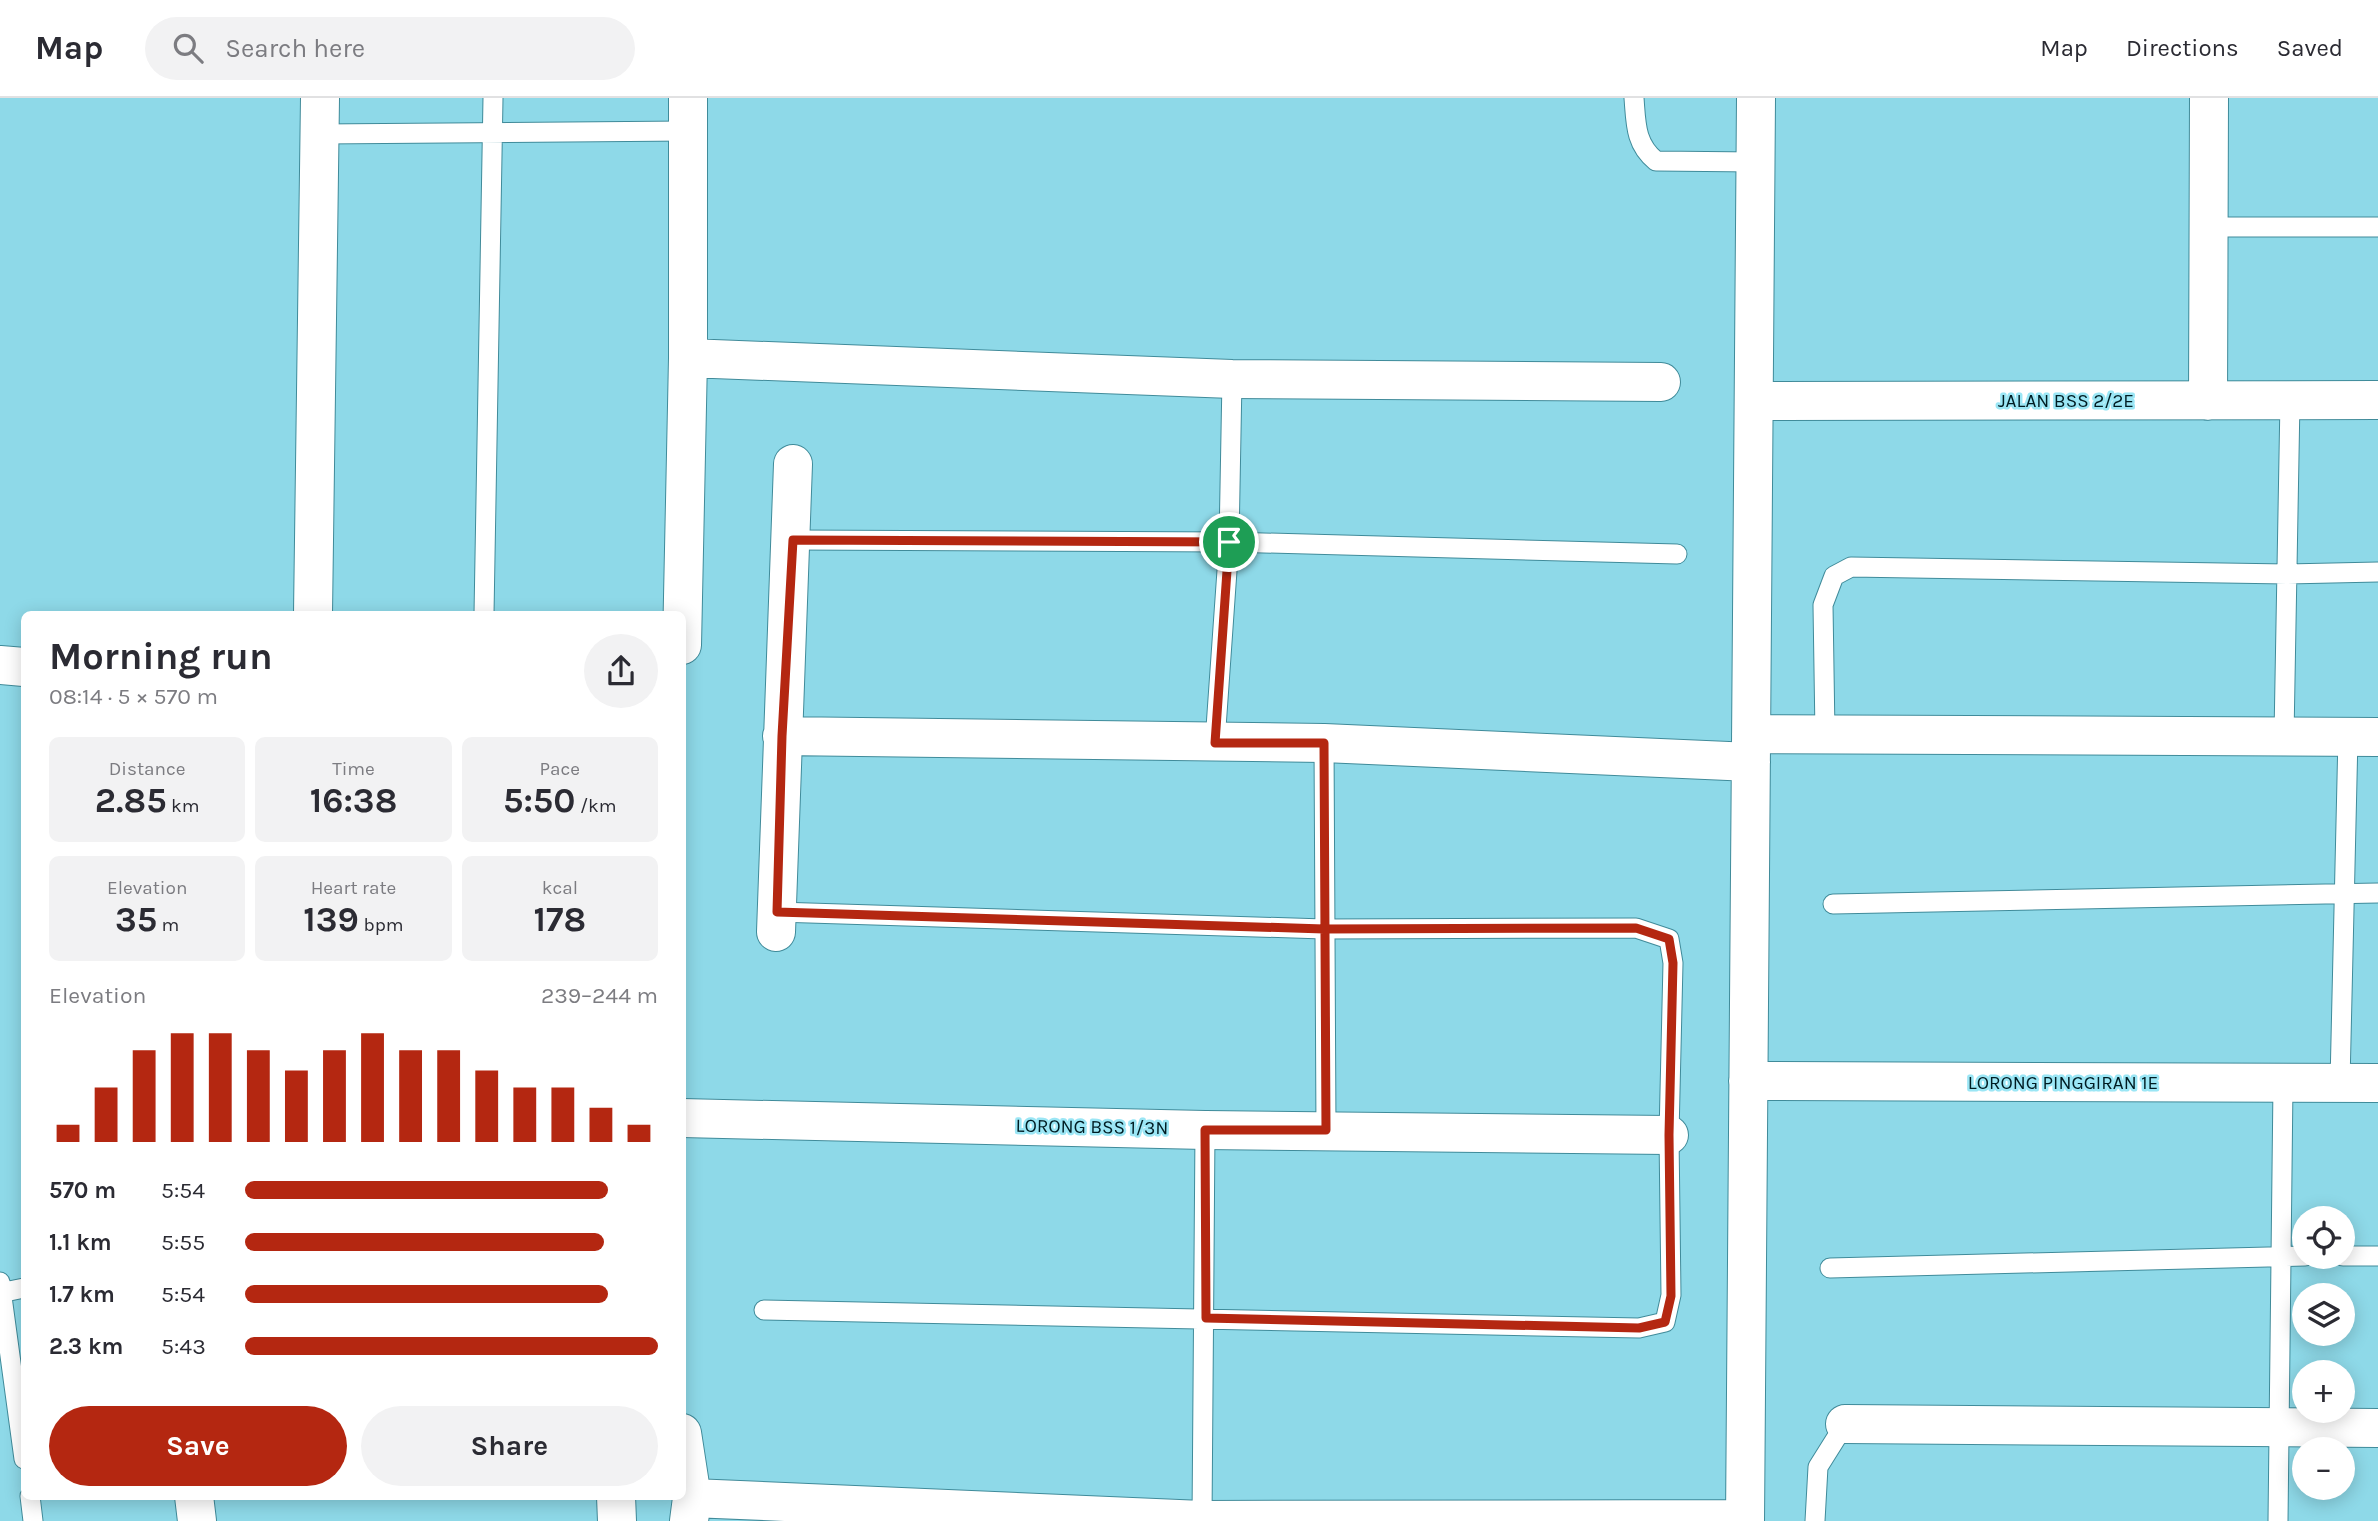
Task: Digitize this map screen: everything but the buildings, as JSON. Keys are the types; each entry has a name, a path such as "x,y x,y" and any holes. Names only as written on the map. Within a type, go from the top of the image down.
{"street":[{"path":"686,1467 691,1510 1202,1520 1745,1520 1756,98"},
{"path":"2208,401 2211,227 2209,98"},
{"path":"683,611 688,358 688,115"},
{"path":"313,611 321,116"},
{"path":"688,358 1232,379 1661,382"},
{"name":"JALAN BSS 2/2E","path":"1754,401 2378,400"},
{"path":"776,922 782,736 793,540 793,464"},
{"path":"0,665 21,667"},
{"path":"782,736 1751,748 1825,734 2363,736"},
{"name":"LORONG PINGGIRAN 1E","path":"1748,1081 2378,1083"},
{"name":"LORONG BSS 1/3N","path":"686,1118 1205,1130 1669,1135"},
{"path":"1845,1424 2378,1428"},
{"path":"194,1500 197,1521"},
{"path":"616,1500 617,1521"}],"lane":[{"path":"484,611 494,98"},
{"path":"1633,98 1637,135 1643,151 1656,161 1755,162"},
{"path":"321,116 493,131 688,115"},
{"path":"2211,227 2378,227"},
{"path":"1215,743 1229,542 1232,379"},
{"path":"2284,736 2290,400"},
{"path":"793,540 1229,542 1677,554"},
{"path":"1825,734 1823,606 1834,576 1851,567 2287,574 2378,572"},
{"path":"2340,1083 2345,892 2363,736"},
{"path":"1324,743 1326,1130"},
{"path":"1833,904 2378,893"},
{"path":"764,1310 1639,1328 1665,1322 1671,1296 1669,1135 1673,963 1669,939 1636,928 1324,929 776,922"},
{"path":"2278,1521 2276,1427 2283,1084"},
{"path":"1202,1520 1206,1318 1205,1130"},
{"path":"1830,1268 2292,1255"},
{"path":"2355,1256 2378,1256"},
{"path":"21,1288 1,1289 21,1437"},
{"path":"1815,1521 1818,1467 1845,1424"},
{"path":"30,1500 33,1521"}],"route":[{"path":"1229,542 793,540 782,736 777,912 1324,929 1636,928 1669,939 1673,963 1669,1135 1671,1296 1665,1322 1639,1328 1206,1318 1205,1130 1326,1130 1324,929 1324,743 1215,743 1229,542"}]}
